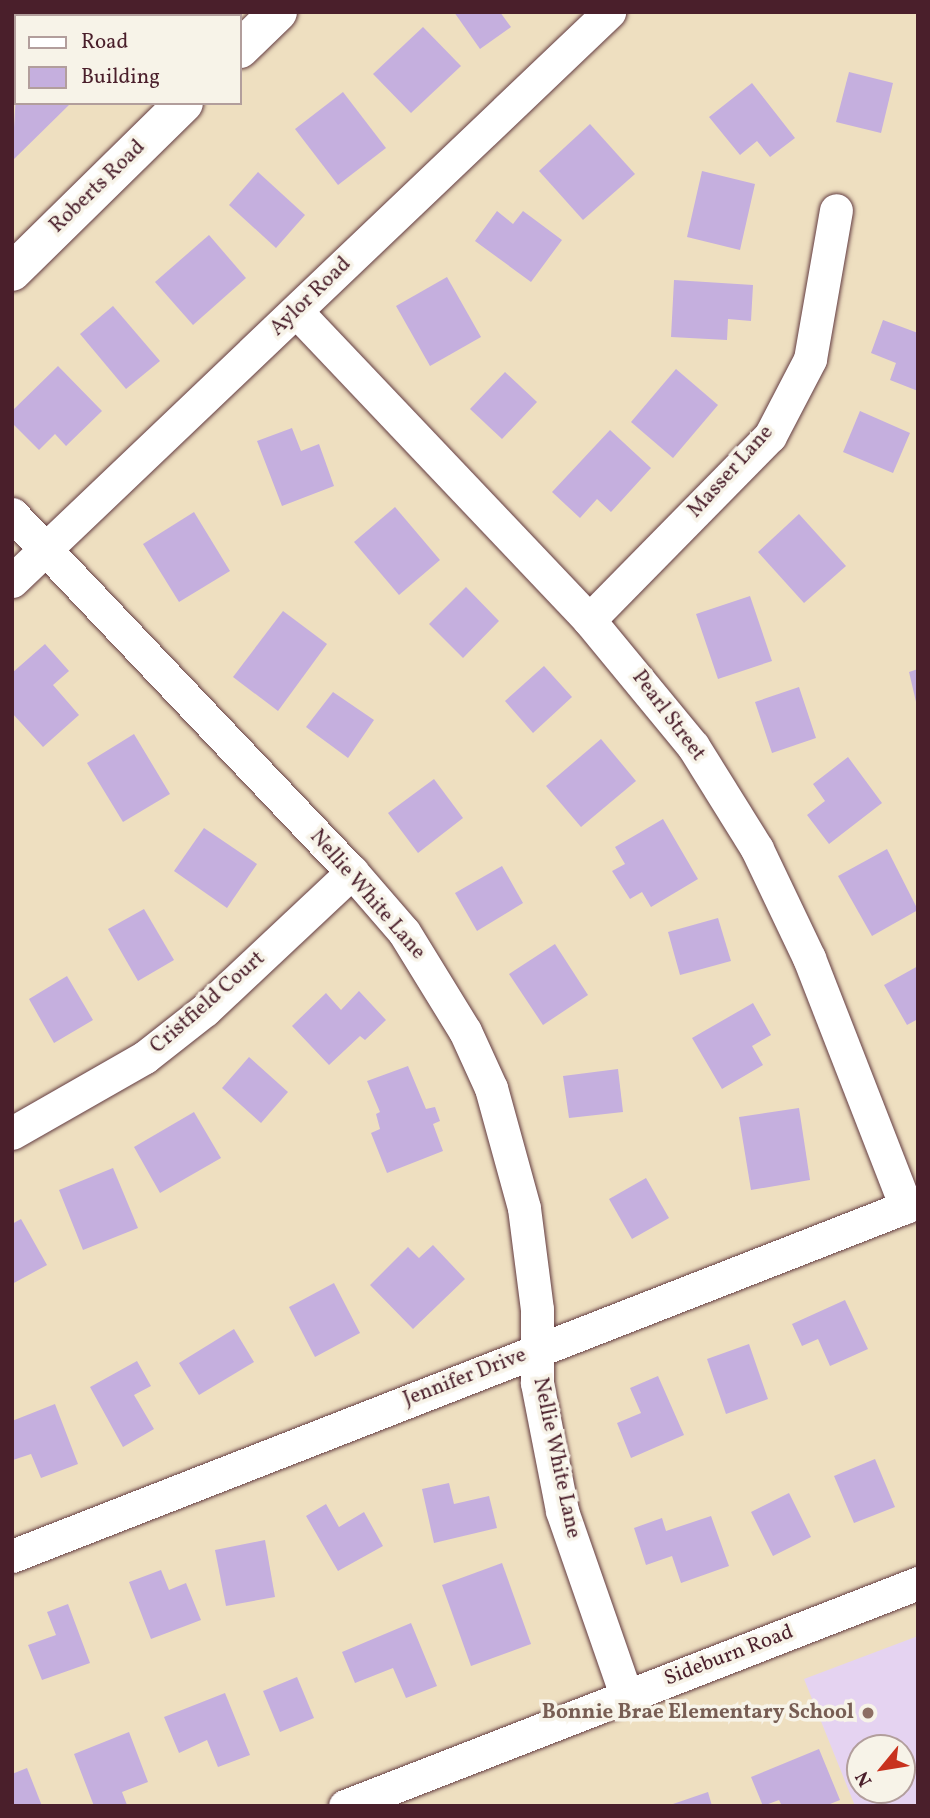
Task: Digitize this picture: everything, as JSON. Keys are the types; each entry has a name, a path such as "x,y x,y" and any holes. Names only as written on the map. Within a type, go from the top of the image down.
{"main road":[{"path":"242,47 278,12"},
{"name":"Roberts Road","path":"12,272 182,105"}],"street":[{"name":"Aylor Road","path":"12,581 609,12"},
{"name":"Masser Lane","path":"589,620 770,436 810,359 836,210"},
{"name":"Pearl Street","path":"297,312 589,620 693,746 757,849 809,958 912,1204"},
{"name":"Nellie White Lane","path":"12,514 352,872 432,973 491,1088 524,1208 537,1309 537,1383 562,1511 626,1695"},
{"name":"Cristfield Court","path":"12,1133 145,1057 205,1010 352,872"},
{"name":"Jennifer Drive","path":"12,1556 912,1204"},
{"name":"Sideburn Road","path":"345,1806 918,1583"}],"shaded area":[{"name":"Bonnie Brae Elementary School","path":"918,1636 918,1806 854,1804 916,1804 916,1734 846,1734 846,1784 804,1679"}],"building":[{"path":"454,12 500,12 511,27 480,49"},
{"path":"423,27 461,66 411,113 373,74"},
{"path":"849,72 893,83 881,133 836,122"},
{"path":"752,83 795,138 770,157 757,141 740,155 709,117"},
{"path":"343,92 386,148 338,185 295,129"},
{"path":"15,105 69,105 12,161"},
{"path":"590,124 635,174 583,220 539,171"},
{"path":"702,171 755,184 740,250 687,237"},
{"path":"258,172 305,215 276,248 229,205"},
{"path":"497,211 513,224 523,211 562,240 531,282 475,241"},
{"path":"209,235 246,278 193,325 155,282"},
{"path":"447,277 481,337 430,366 396,306"},
{"path":"674,280 753,285 751,321 728,319 727,340 671,337"},
{"path":"113,306 160,361 126,389 80,334"},
{"path":"883,320 918,333 918,391 890,380 896,363 871,353"},
{"path":"58,366 102,411 66,446 55,434 39,450 12,423 12,411"},
{"path":"676,369 718,405 673,458 631,422"},
{"path":"505,372 537,402 502,439 470,409"},
{"path":"860,411 910,433 893,473 843,452"},
{"path":"292,428 301,451 319,444 334,486 282,506 257,441"},
{"path":"610,430 651,468 611,512 597,499 580,518 552,492"},
{"path":"395,507 440,560 399,595 354,542"},
{"path":"194,512 230,571 179,602 143,544"},
{"path":"799,514 846,566 804,603 758,552"},
{"path":"466,587 499,621 463,658 429,624"},
{"path":"750,596 772,661 718,679 696,614"},
{"path":"283,611 327,644 278,711 233,677"},
{"path":"45,644 69,671 53,685 79,715 43,747 12,713 12,673"},
{"path":"544,666 572,697 533,733 505,701"},
{"path":"918,669 918,706 917,706 909,672"},
{"path":"799,687 816,738 772,753 755,702"},
{"path":"333,692 374,720 348,758 306,727"},
{"path":"134,734 170,794 123,822 87,763"},
{"path":"601,739 636,781 581,827 546,786"},
{"path":"848,757 882,803 829,844 807,815 825,801 813,784"},
{"path":"434,779 463,818 418,853 388,813"},
{"path":"663,819 698,879 651,907 642,892 630,899 612,871 625,864 615,847"},
{"path":"204,828 257,864 227,908 174,871"},
{"path":"887,849 918,910 872,936 838,876"},
{"path":"502,866 523,903 477,931 455,893"},
{"path":"144,909 174,960 138,981 108,929"},
{"path":"718,918 731,961 680,975 668,932"},
{"path":"555,944 588,995 543,1025 509,974"},
{"path":"918,966 918,1019 907,1025 884,985"},
{"path":"67,976 93,1020 54,1043 29,999"},
{"path":"359,991 386,1020 365,1040 360,1036 329,1065 292,1026 326,993 341,1010"},
{"path":"753,1003 771,1035 752,1046 763,1065 722,1089 692,1038"},
{"path":"249,1057 288,1092 261,1123 222,1088"},
{"path":"408,1066 426,1109 435,1107 440,1121 433,1124 443,1151 387,1173 371,1133 380,1129 376,1114 380,1112 367,1081"},
{"path":"618,1069 623,1112 569,1118 563,1076"},
{"path":"799,1108 810,1180 751,1190 739,1117"},
{"path":"194,1112 221,1158 160,1193 134,1147"},
{"path":"113,1168 138,1228 83,1250 59,1190"},
{"path":"646,1178 669,1218 632,1239 609,1199"},
{"path":"21,1219 47,1265 12,1284 12,1224"},
{"path":"433,1245 465,1279 413,1329 370,1285 408,1247 419,1258"},
{"path":"334,1283 360,1333 315,1357 289,1307"},
{"path":"845,1300 868,1349 830,1366 818,1339 802,1346 792,1324"},
{"path":"234,1329 254,1362 199,1395 179,1363"},
{"path":"749,1344 768,1399 726,1414 707,1359"},
{"path":"137,1361 151,1386 134,1395 154,1429 123,1447 90,1387"},
{"path":"658,1376 684,1435 631,1458 617,1423 641,1413 630,1388"},
{"path":"55,1404 78,1464 41,1478 31,1454 13,1460 12,1421"},
{"path":"875,1459 895,1507 854,1523 834,1476"},
{"path":"449,1483 454,1504 489,1496 497,1528 434,1543 422,1489"},
{"path":"789,1493 811,1537 773,1556 751,1512"},
{"path":"326,1504 339,1527 364,1512 383,1546 338,1571 306,1516"},
{"path":"711,1516 729,1566 681,1583 672,1556 646,1565 634,1528 662,1518 666,1531"},
{"path":"265,1540 275,1597 226,1606 215,1550"},
{"path":"502,1563 531,1644 471,1666 442,1585"},
{"path":"161,1570 169,1590 186,1583 201,1620 151,1639 129,1582"},
{"path":"68,1604 90,1663 42,1680 28,1645 56,1635 47,1612"},
{"path":"411,1623 437,1686 406,1698 393,1668 355,1683 342,1652"},
{"path":"297,1677 314,1718 280,1732 263,1691"},
{"path":"225,1693 250,1755 218,1767 207,1740 179,1753 164,1717"},
{"path":"129,1732 148,1782 122,1792 127,1805 94,1806 74,1754"},
{"path":"819,1749 840,1800 825,1806 782,1806 779,1800 763,1806 751,1777"},
{"path":"27,1768 42,1806 12,1806 12,1774"},
{"path":"708,1792 712,1806 670,1806 670,1805"}],"place":[{"name":"Bonnie Brae Elementary School","path":"868,1713"}]}
